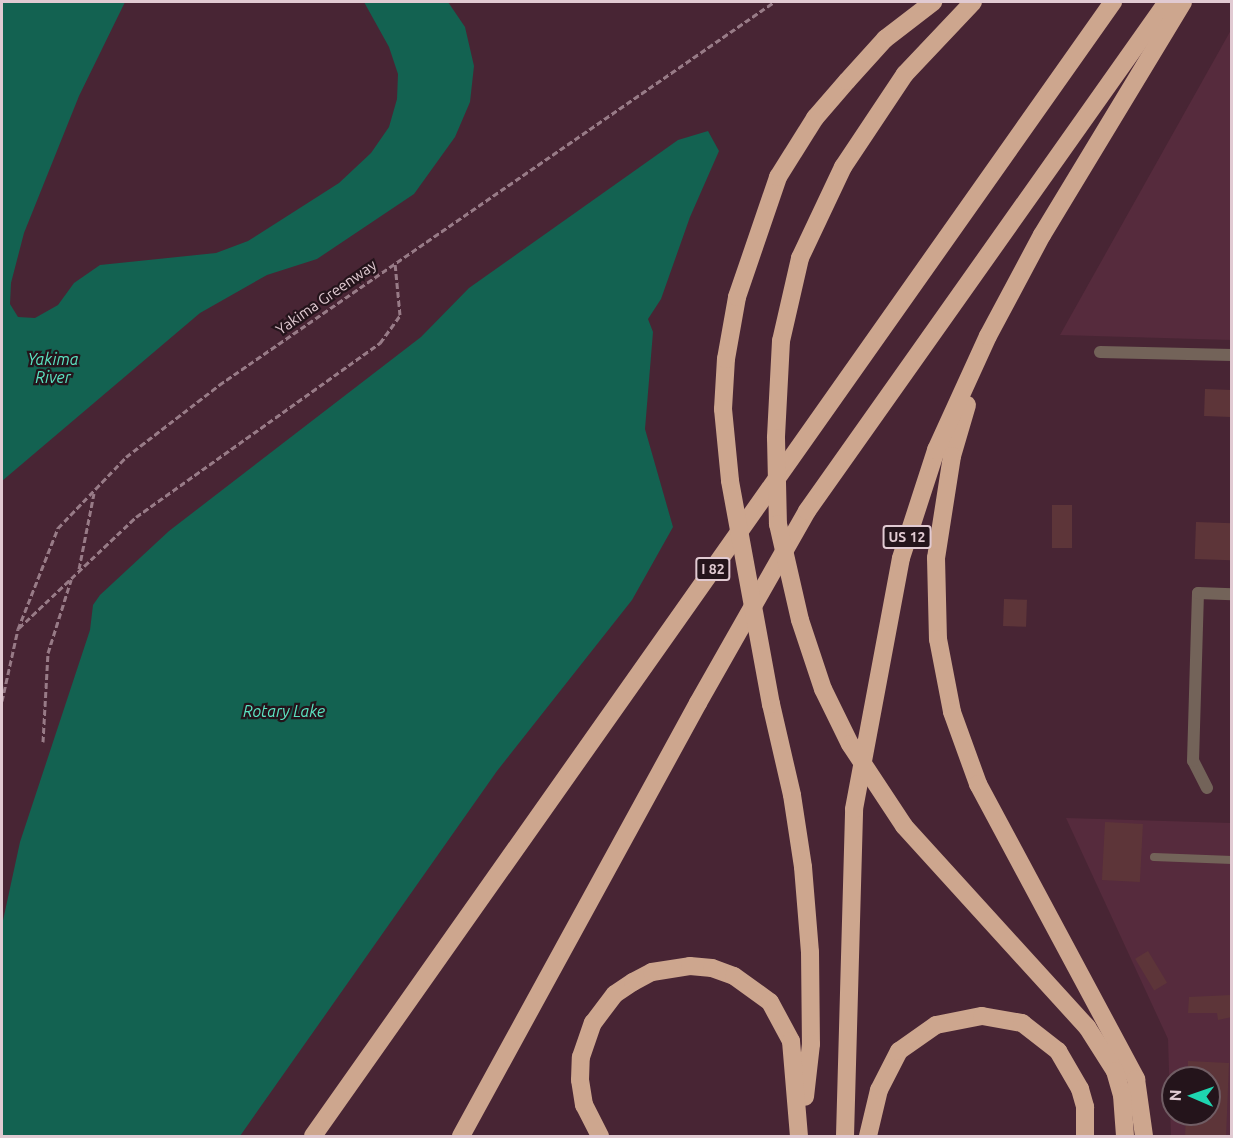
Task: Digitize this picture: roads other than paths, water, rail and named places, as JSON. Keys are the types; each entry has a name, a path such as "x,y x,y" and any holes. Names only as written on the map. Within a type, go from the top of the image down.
{"highway":[{"path":"800,1137 811,1044 810,952 792,795 771,704 730,481 723,409 726,359 736,297 778,177 815,118 847,81 885,39 933,2"},
{"path":"973,2 905,74 843,168 800,258 782,341 776,438 778,525 800,620 823,689 850,744 904,826 1088,1027 1115,1071 1122,1095 1125,1137"},
{"name":"I 82","path":"313,1137 1113,2"},
{"path":"461,1137 481,1097 807,511 1167,2"},
{"name":"US 12","path":"845,1137 854,809 868,722 901,558 936,450 988,336 1042,235 1183,2"},
{"path":"988,336 952,456 936,558 938,639 952,712 978,784 1136,1079 1143,1137"},
{"path":"600,1137 584,1105 580,1080 581,1057 593,1023 615,994 633,982 652,972 690,966 712,968 734,976 770,1002 791,1041 800,1137"},
{"path":"868,1137 879,1090 898,1051 936,1025 982,1016 1022,1023 1058,1051 1080,1089 1085,1107 1085,1137"}],"street":[{"path":"1101,352 1232,355"},
{"path":"1207,788 1193,761 1198,593 1232,594"}],"lane":[{"path":"1154,857 1232,860"}],"water":[{"name":"Yakima River","path":"2,2 125,2 79,96 24,233 11,283 10,304 18,317 35,318 58,305 74,283 100,265 216,253 248,241 339,183 371,153 389,127 397,99 398,74 389,47 364,2 448,2 465,27 474,66 470,102 455,137 414,194 317,259 267,275 200,313 2,481"},
{"name":"Rotary Lake","path":"708,131 719,151 690,217 661,299 648,319 653,332 645,429 673,527 632,600 497,771 240,1136 2,1136 2,925 20,842 90,630 93,605 100,595 169,531 421,337 469,288 678,140"}]}
